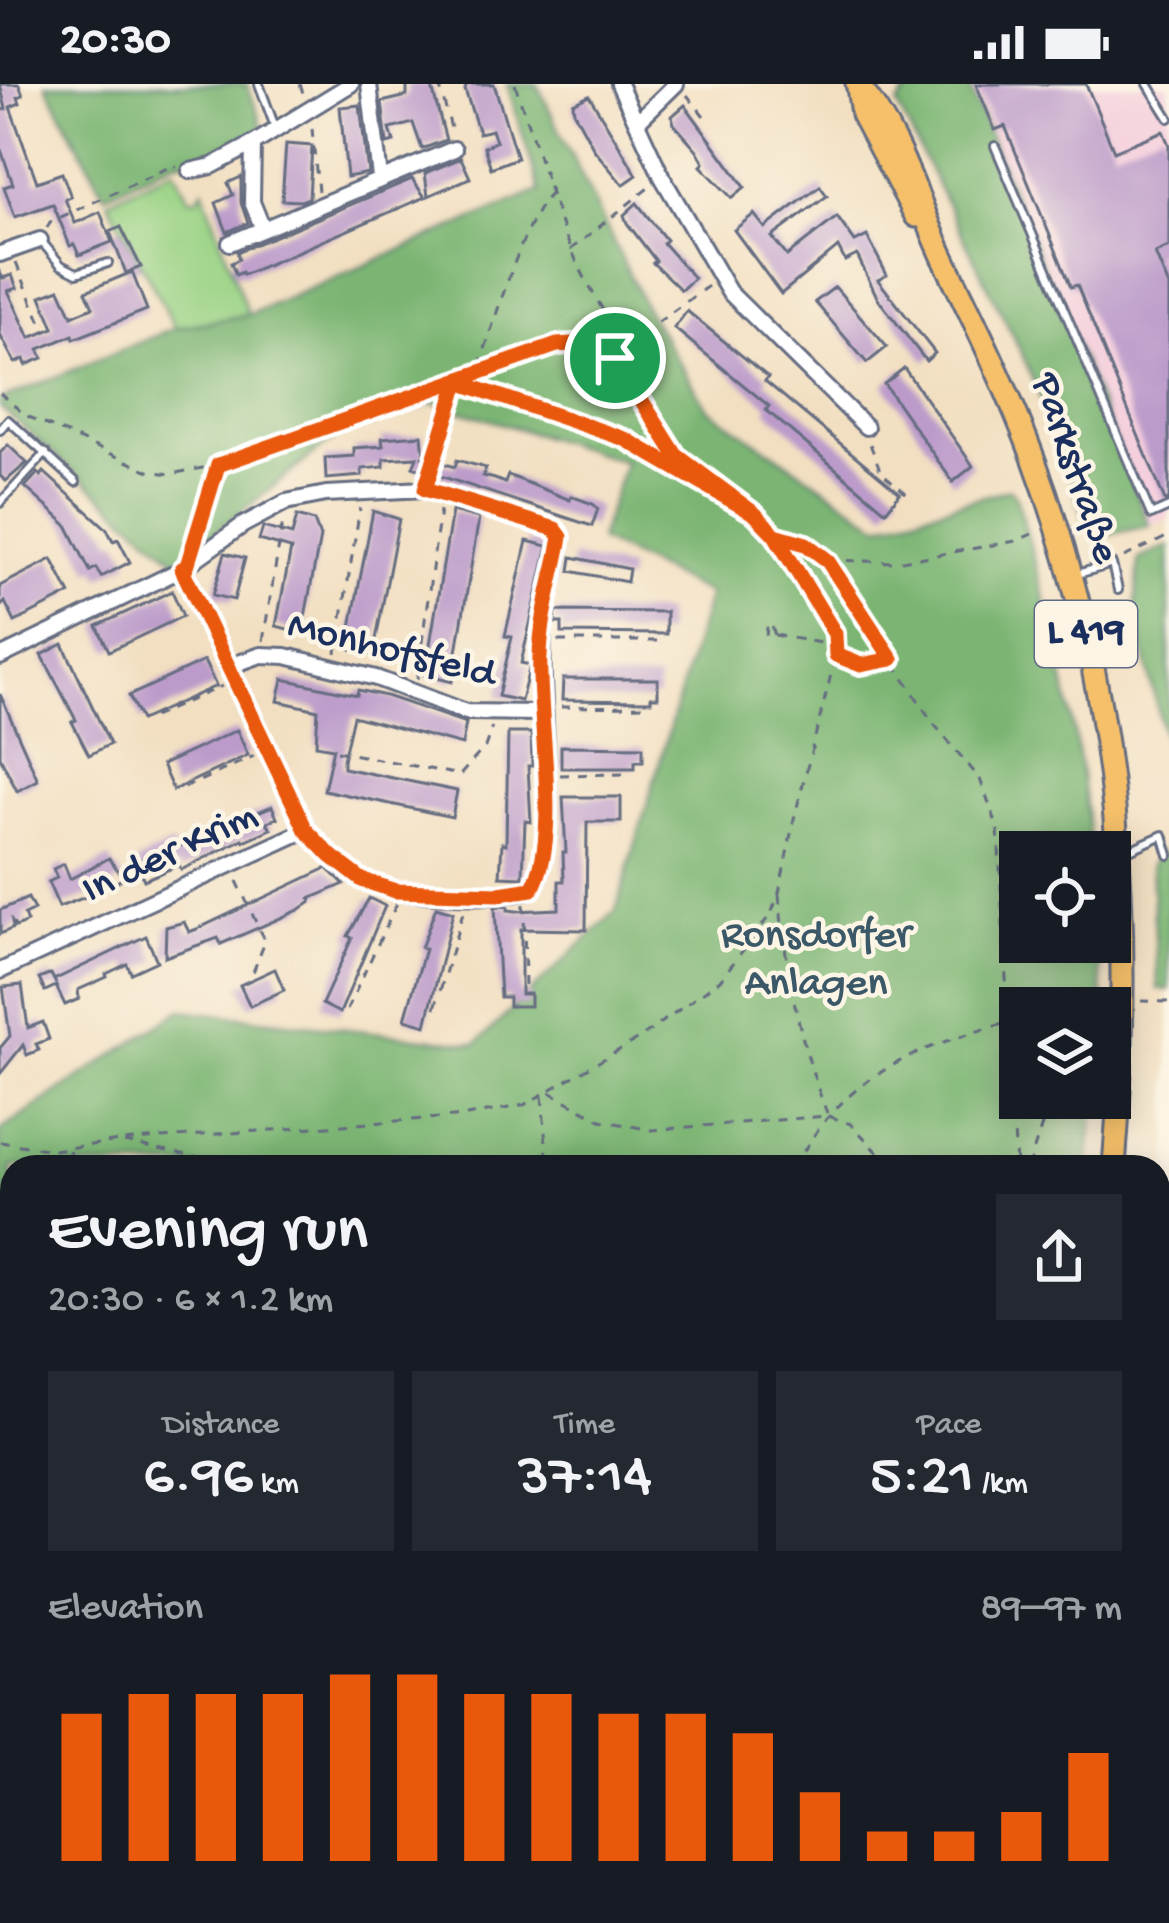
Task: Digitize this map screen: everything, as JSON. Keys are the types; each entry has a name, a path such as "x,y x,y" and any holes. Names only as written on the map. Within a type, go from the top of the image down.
{"main road":[{"name":"Parkstraße","path":"859,85 886,122 1018,418 1071,575 1105,727 1117,831"},
{"name":"Parkstraße","path":"1115,1155 1124,963"}],"street":[{"path":"190,171 212,166 253,144 351,84"},
{"path":"369,84 380,178"},
{"path":"619,84 662,177 720,278 743,308 866,427"},
{"path":"637,122 676,84"},
{"path":"253,144 252,202 263,229"},
{"path":"230,243 454,149"},
{"path":"5,252 40,240"},
{"path":"0,657 184,567 243,525 286,502 326,494 425,489 442,493"},
{"name":"Monhofsfeld","path":"184,567 306,830 362,880 403,891 524,892 537,880 545,830 541,641 561,542 555,529 442,493"},
{"name":"Monhofsfeld","path":"231,674 261,655 286,656 334,666 466,712 542,710"},
{"name":"In der Krim","path":"0,971 306,830"}],"lane":[{"path":"259,84 276,130"},
{"path":"1148,84 1169,118"},
{"path":"994,146 1151,515 1169,507"},
{"path":"40,240 61,266 77,273 108,263"},
{"path":"0,430 8,420 76,482"},
{"path":"0,503 46,453"},
{"path":"1071,575 1112,564 1118,590"},
{"path":"1131,851 1163,835 1169,855"}],"path":[{"path":"439,84 451,128"},
{"path":"515,84 569,251 625,346"},
{"path":"688,97 704,116"},
{"path":"310,111 320,204"},
{"path":"40,240 50,222 172,166 190,171"},
{"path":"569,251 662,177"},
{"path":"425,489 458,382 478,370 526,238 542,200 551,194"},
{"path":"5,252 45,332"},
{"path":"615,358 720,278"},
{"path":"0,393 25,415 149,471 171,474 218,465 571,342 600,346 615,358 676,455 755,514 775,535 835,634 836,646 771,914 720,980 640,1038 524,1105 467,1116 52,1150 0,1142"},
{"path":"458,382 625,439 755,514"},
{"path":"866,427 881,472 907,494"},
{"path":"184,567 218,465"},
{"path":"334,666 363,493"},
{"path":"415,693 442,493"},
{"path":"261,655 286,502"},
{"path":"827,560 896,562 1016,541 1032,534"},
{"path":"775,535 806,544 827,560 933,723 980,779 998,828 1006,987"},
{"path":"1112,564 1169,536"},
{"path":"775,635 836,646"},
{"path":"541,641 658,641"},
{"path":"836,655 861,665 892,659"},
{"path":"153,717 231,674"},
{"path":"542,710 647,706"},
{"path":"337,752 460,775 485,746 497,714"},
{"path":"184,788 267,750"},
{"path":"546,776 631,774"},
{"path":"229,863 266,942 253,972"},
{"path":"347,1010 403,891"},
{"path":"524,892 525,992"},
{"path":"779,893 785,970 828,1116"},
{"path":"435,1008 468,894"},
{"path":"1149,1001 1169,1002"},
{"path":"802,1155 845,1097 919,1049 999,1026"},
{"path":"545,1093 601,1120 651,1130 828,1116 851,1124 881,1155"},
{"path":"545,1093 548,1155"},
{"path":"1013,1119 1015,1155"},
{"path":"1032,1155 1045,1119"},
{"path":"120,1141 188,1155"},
{"path":"68,1148 71,1155"}],"shaded area":[{"path":"969,84 1169,84 1169,518 1150,526"}],"green space":[{"path":"46,84 247,84 264,130 209,161 177,160 105,195"},
{"name":"Ronsdorfer Anlagen","path":"507,84 537,84 646,309 708,409 880,525 1010,489 1041,585 1062,673 1088,831 999,831 999,963 1099,963 1102,987 999,987 999,1119 1093,1119 1089,1155 0,1155 0,1131 181,1010 476,1044 616,911 709,594 599,540 625,462 433,402 338,435 178,562 0,407 0,400 175,328 248,315 540,191"},
{"path":"914,84 968,84 1150,526 1096,537 1086,523 1022,354 897,105"},
{"path":"174,169 188,197 196,199 203,189 248,315 175,328 108,201"},
{"path":"1169,546 1169,758 1135,614 1139,559"},
{"path":"1169,847 1169,990 1158,989 1151,864"}],"building":[{"path":"0,84 19,84 20,103 10,107 37,182 62,173 71,197 65,199 75,223 100,212 112,242 79,255 74,244 70,246 53,204 15,217 4,187 13,184 0,147 0,111 6,109"},
{"path":"407,84 431,84 446,140 422,149 413,123 390,129 394,142 387,144 382,102 407,96"},
{"path":"467,84 494,84 517,158 491,168 484,147 496,141 492,130 479,133"},
{"path":"976,84 1086,84 1114,151 1163,131 1169,145 1169,247 1155,253 1169,287 1169,500 1165,501 1077,285 1071,287 1005,126 995,130"},
{"path":"589,95 637,175 623,185 595,151 574,112 573,103"},
{"path":"360,105 368,173 347,177 340,107"},
{"path":"685,105 745,187 732,198 701,166 704,163 697,150 674,124 672,116"},
{"path":"286,144 312,146 309,198 301,201 282,200"},
{"path":"461,158 470,178 428,196 425,173"},
{"path":"241,177 241,203 248,223 227,232 216,203 233,195 228,183"},
{"path":"412,179 425,197 236,275 231,263 239,259 237,252"},
{"path":"820,186 827,196 772,237 787,256 837,217 855,242 867,236 887,275 878,280 935,353 926,361 878,299 857,255 845,261 838,247 781,294 734,230 754,214 765,228"},
{"path":"637,203 694,278 681,290 653,263 656,261 627,223 624,215"},
{"path":"121,227 141,267 126,273 110,232"},
{"path":"132,272 147,310 39,349 43,358 26,365 24,359 15,363 0,335 0,273 3,278 12,275 17,288 8,291 30,338 54,328 41,296 60,289 72,316 93,307 86,291"},
{"path":"835,287 887,347 867,363 815,302"},
{"path":"687,311 900,493 886,511 674,328"},
{"path":"904,368 973,466 953,482 884,384"},
{"path":"422,435 421,456 455,467 457,460 486,468 483,476 505,483 508,475 570,500 571,496 593,504 598,509 592,526 413,467 417,457 384,459 384,467 362,469 362,476 326,479 325,458 354,456 354,448 383,446 382,438"},
{"path":"8,445 27,463 6,481 0,476 0,453"},
{"path":"44,472 107,529 113,541 118,539 130,562 101,577 96,568 90,571 67,525 25,487"},
{"path":"373,511 399,519 373,655 347,648"},
{"path":"452,511 479,518 452,682 425,675"},
{"path":"297,516 314,521 320,537 302,633 276,626 291,549 259,540 263,527 292,535"},
{"path":"527,541 548,546 521,663 530,665 521,701 498,696 512,637 505,636"},
{"path":"225,553 245,558 234,600 213,595"},
{"path":"572,557 629,569 627,582 570,571"},
{"path":"52,559 70,594 15,622 5,602 0,607 0,586"},
{"path":"172,591 183,616 109,651 97,626"},
{"path":"556,611 666,612 666,634 562,633 562,623 555,623"},
{"path":"63,644 110,744 89,755 42,655"},
{"path":"204,661 216,686 141,720 129,696"},
{"path":"283,679 357,695 358,690 386,696 466,723 462,745 353,716 343,760 343,768 457,791 452,817 324,790 333,748 316,745 318,710 278,701"},
{"path":"563,679 658,679 658,697 651,701 562,700"},
{"path":"0,694 38,780 17,791 0,757"},
{"path":"237,730 248,755 173,790 162,765"},
{"path":"508,733 531,733 531,822 525,821 523,877 500,876 502,843 506,844"},
{"path":"561,746 643,747 643,761 635,761 635,768 561,768"},
{"path":"563,797 621,797 621,822 587,822 586,930 521,929 521,994 530,994 530,1006 509,1006 509,997 500,997 495,907 559,909 566,852"},
{"path":"272,806 277,818 267,822 271,829 181,870 179,865 144,880 136,862"},
{"path":"109,858 123,878 59,907 48,882 57,878 53,869 64,864 70,879"},
{"path":"327,868 344,884 310,899 299,910 221,944 218,938 165,957 166,927 184,922 189,932"},
{"path":"28,898 34,910 24,915 27,922 16,927 12,922 13,928 0,934 0,910"},
{"path":"369,898 385,906 340,1013 322,1004 352,938 348,936"},
{"path":"436,907 453,912 426,1025 405,1019"},
{"path":"146,936 157,961 131,973 127,964 106,974 78,990 79,999 65,1005 56,986 45,991 39,979 51,974 54,980"},
{"path":"275,969 284,990 250,1006 240,985"},
{"path":"22,985 28,1028 43,1022 49,1039 36,1044 39,1050 27,1055 23,1045 0,1074 0,1048 10,1036 3,987"}],"route":[{"path":"615,358 587,343 557,345 218,465 187,566 182,569 306,830 362,880 396,891 499,894 524,892 537,880 547,781 541,641 561,537 555,529 425,489 458,382 625,439 755,514 775,535 835,634 836,655 861,665 892,659 827,560 806,544 775,535 755,514 676,455 615,358"}]}
